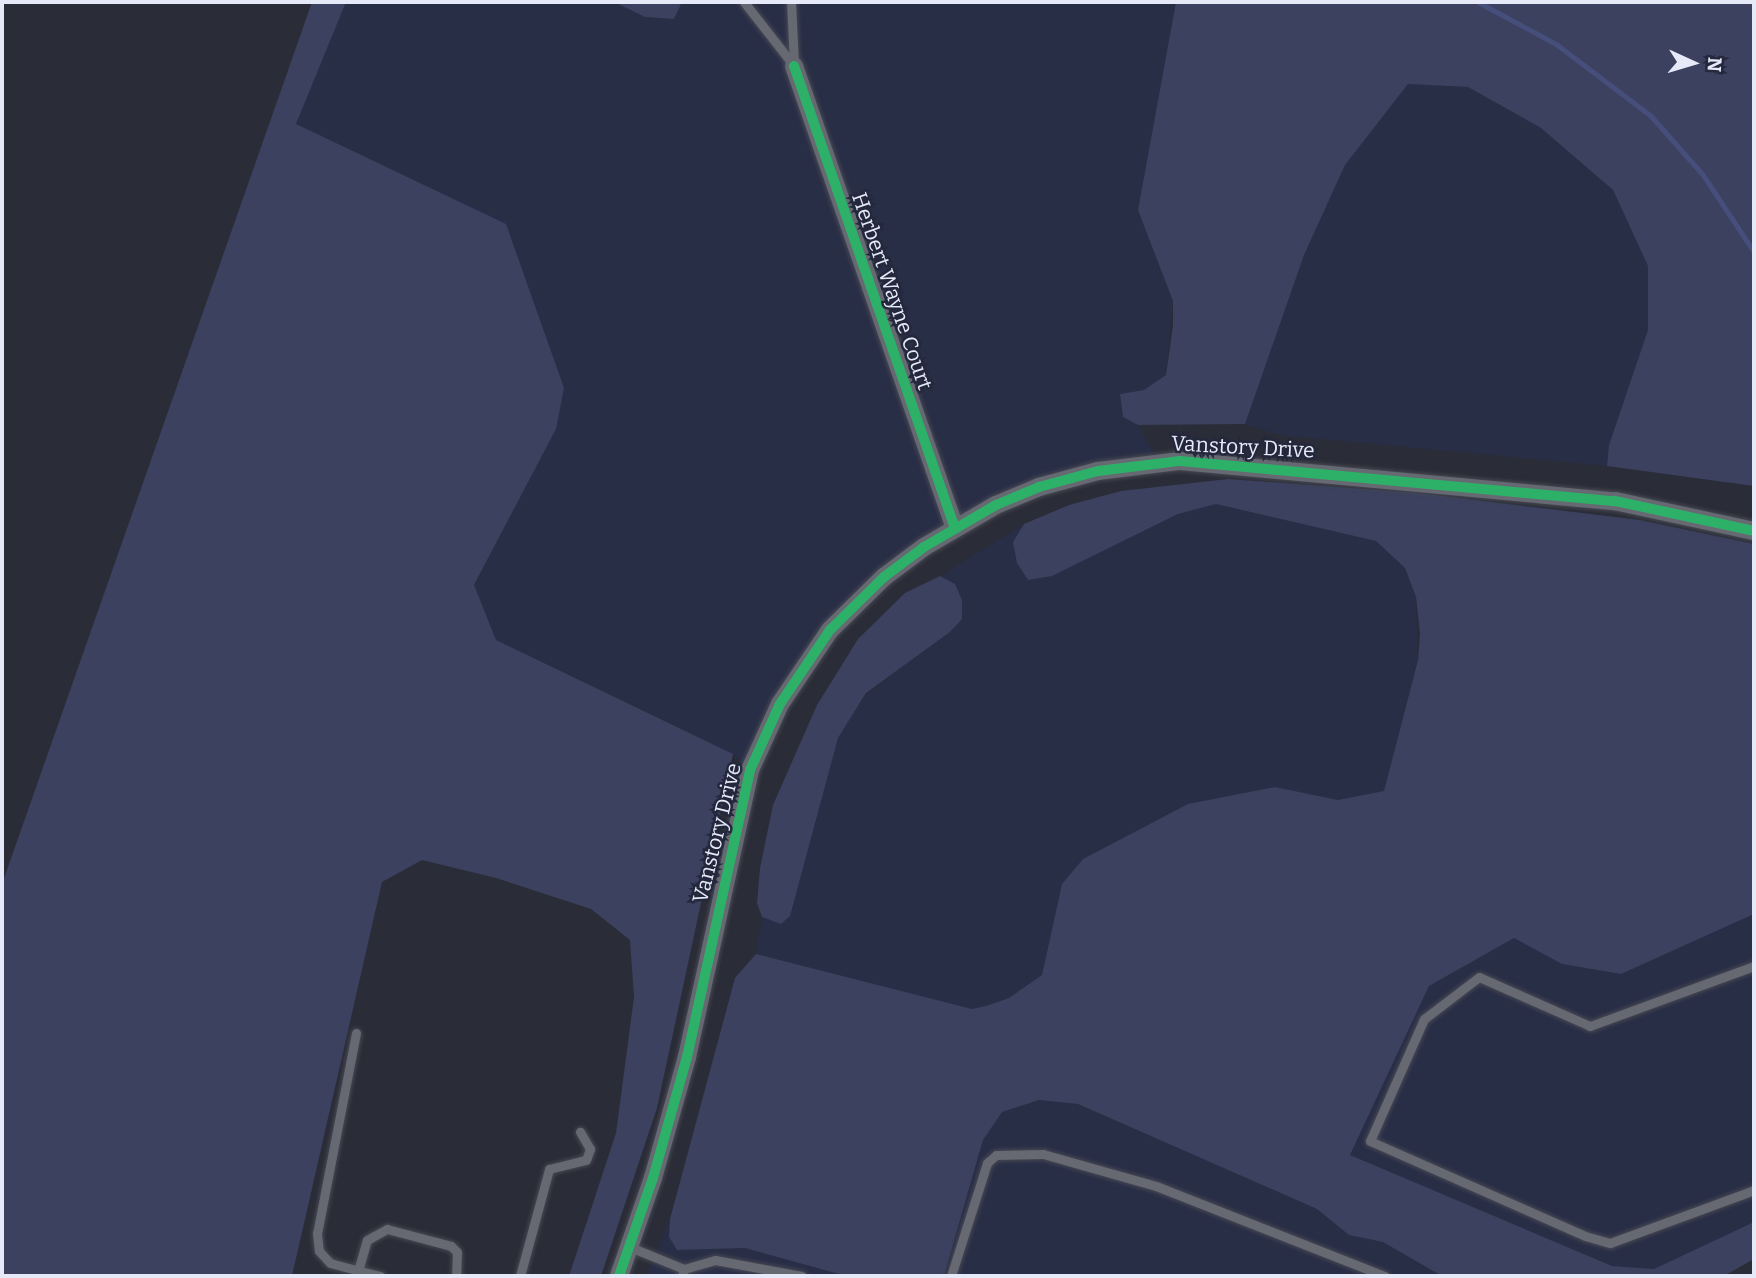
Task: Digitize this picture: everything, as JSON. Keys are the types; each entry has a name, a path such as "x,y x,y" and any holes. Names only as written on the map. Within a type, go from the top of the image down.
{"street":[{"name":"Herbert Wayne Court","path":"794,66 955,528"},
{"name":"Vanstory Drive","path":"619,1276 687,1058 750,770 772,720 808,660 853,604 884,577 955,528 996,505 1064,479 1180,461 1615,501 1754,531"}],"lane":[{"path":"744,2 794,66"},
{"path":"791,2 794,66"},
{"path":"1754,966 1590,1026 1479,977 1424,1019 1370,1141 1586,1236 1610,1243 1754,1190"},
{"path":"356,1033 317,1233 319,1251 330,1263 359,1273 380,1276"},
{"path":"520,1276 549,1169 586,1160 590,1149 580,1132"},
{"path":"951,1276 987,1163 996,1155 1043,1154 1156,1186 1385,1276"},
{"path":"359,1273 367,1240 387,1229 451,1246 457,1252 456,1276"},
{"path":"630,1247 683,1273 715,1260 802,1276"}],"shaded area":[{"path":"312,2 346,2 296,124 506,224 564,388 556,429 474,585 496,640 733,754 657,1108 601,1276 569,1276 616,1133 634,997 630,940 591,909 496,878 422,860 382,882 292,1276 2,1276 2,884"},
{"path":"346,2 614,2 645,17 674,19 682,2 1176,2 1138,210 1173,301 1166,375 1144,390 1120,394 1123,417 1138,425 1159,462 1098,471 955,528 830,630 750,770 733,754 496,640 474,586 556,429 296,124"},
{"path":"614,2 682,2 674,19 645,17"},
{"path":"1176,2 1754,2 1754,486 1607,466 1609,445 1648,330 1648,266 1613,190 1541,128 1468,87 1408,84 1345,165 1304,255 1245,424 1138,425 1123,417 1120,394 1144,390 1166,375 1173,326 1173,301 1138,210"},
{"path":"1408,84 1468,87 1541,128 1613,190 1648,266 1648,330 1609,445 1607,466 1279,435 1245,424 1304,255 1345,165"},
{"path":"1228,479 1418,493 1640,520 1754,544 1754,914 1621,974 1562,964 1514,938 1429,986 1350,1155 1612,1266 1654,1269 1754,1222 1754,1259 1724,1276 1442,1276 1383,1242 1349,1235 1317,1209 1078,1104 1039,1100 1002,1112 983,1140 944,1276 846,1276 745,1248 677,1250 669,1237 670,1219 735,978 756,954 972,1009 986,1006 1009,998 1042,975 1062,884 1083,859 1188,804 1275,787 1338,800 1384,791 1418,660 1420,634 1416,597 1405,568 1376,541 1216,504 1178,514 1052,576 1028,580 1017,563 1013,542 1024,524 1069,505 1121,491"},
{"path":"1216,504 1376,541 1405,568 1416,597 1418,660 1384,791 1338,800 1275,787 1188,804 1083,859 1062,884 1042,975 1009,998 986,1006 972,1009 756,954 762,917 781,924 838,738 867,693 950,632 955,584 940,576 1024,524 1013,542 1052,576 1178,514"},
{"path":"940,576 955,584 962,600 962,619 950,632 866,693 838,738 790,916 781,924 762,917 757,903 760,868 773,805 817,705 858,639 905,593"},
{"path":"1754,914 1754,1222 1654,1269 1612,1266 1350,1155 1429,986 1514,938 1562,964 1621,974"},
{"path":"1039,1100 1078,1104 1317,1209 1349,1235 1383,1242 1442,1276 944,1276 983,1140 1002,1112"},
{"path":"670,1219 669,1237 677,1250 745,1248 846,1276 646,1276"}],"waterway":[{"path":"1478,2 1556,44 1650,115 1703,175 1754,252"}],"cycle path":[{"path":"794,66 955,528"},
{"path":"619,1276 653,1178 687,1057 750,770 780,704 830,630 884,577 924,547 996,505 1039,487 1098,471 1180,461 1615,501 1754,531"}]}
